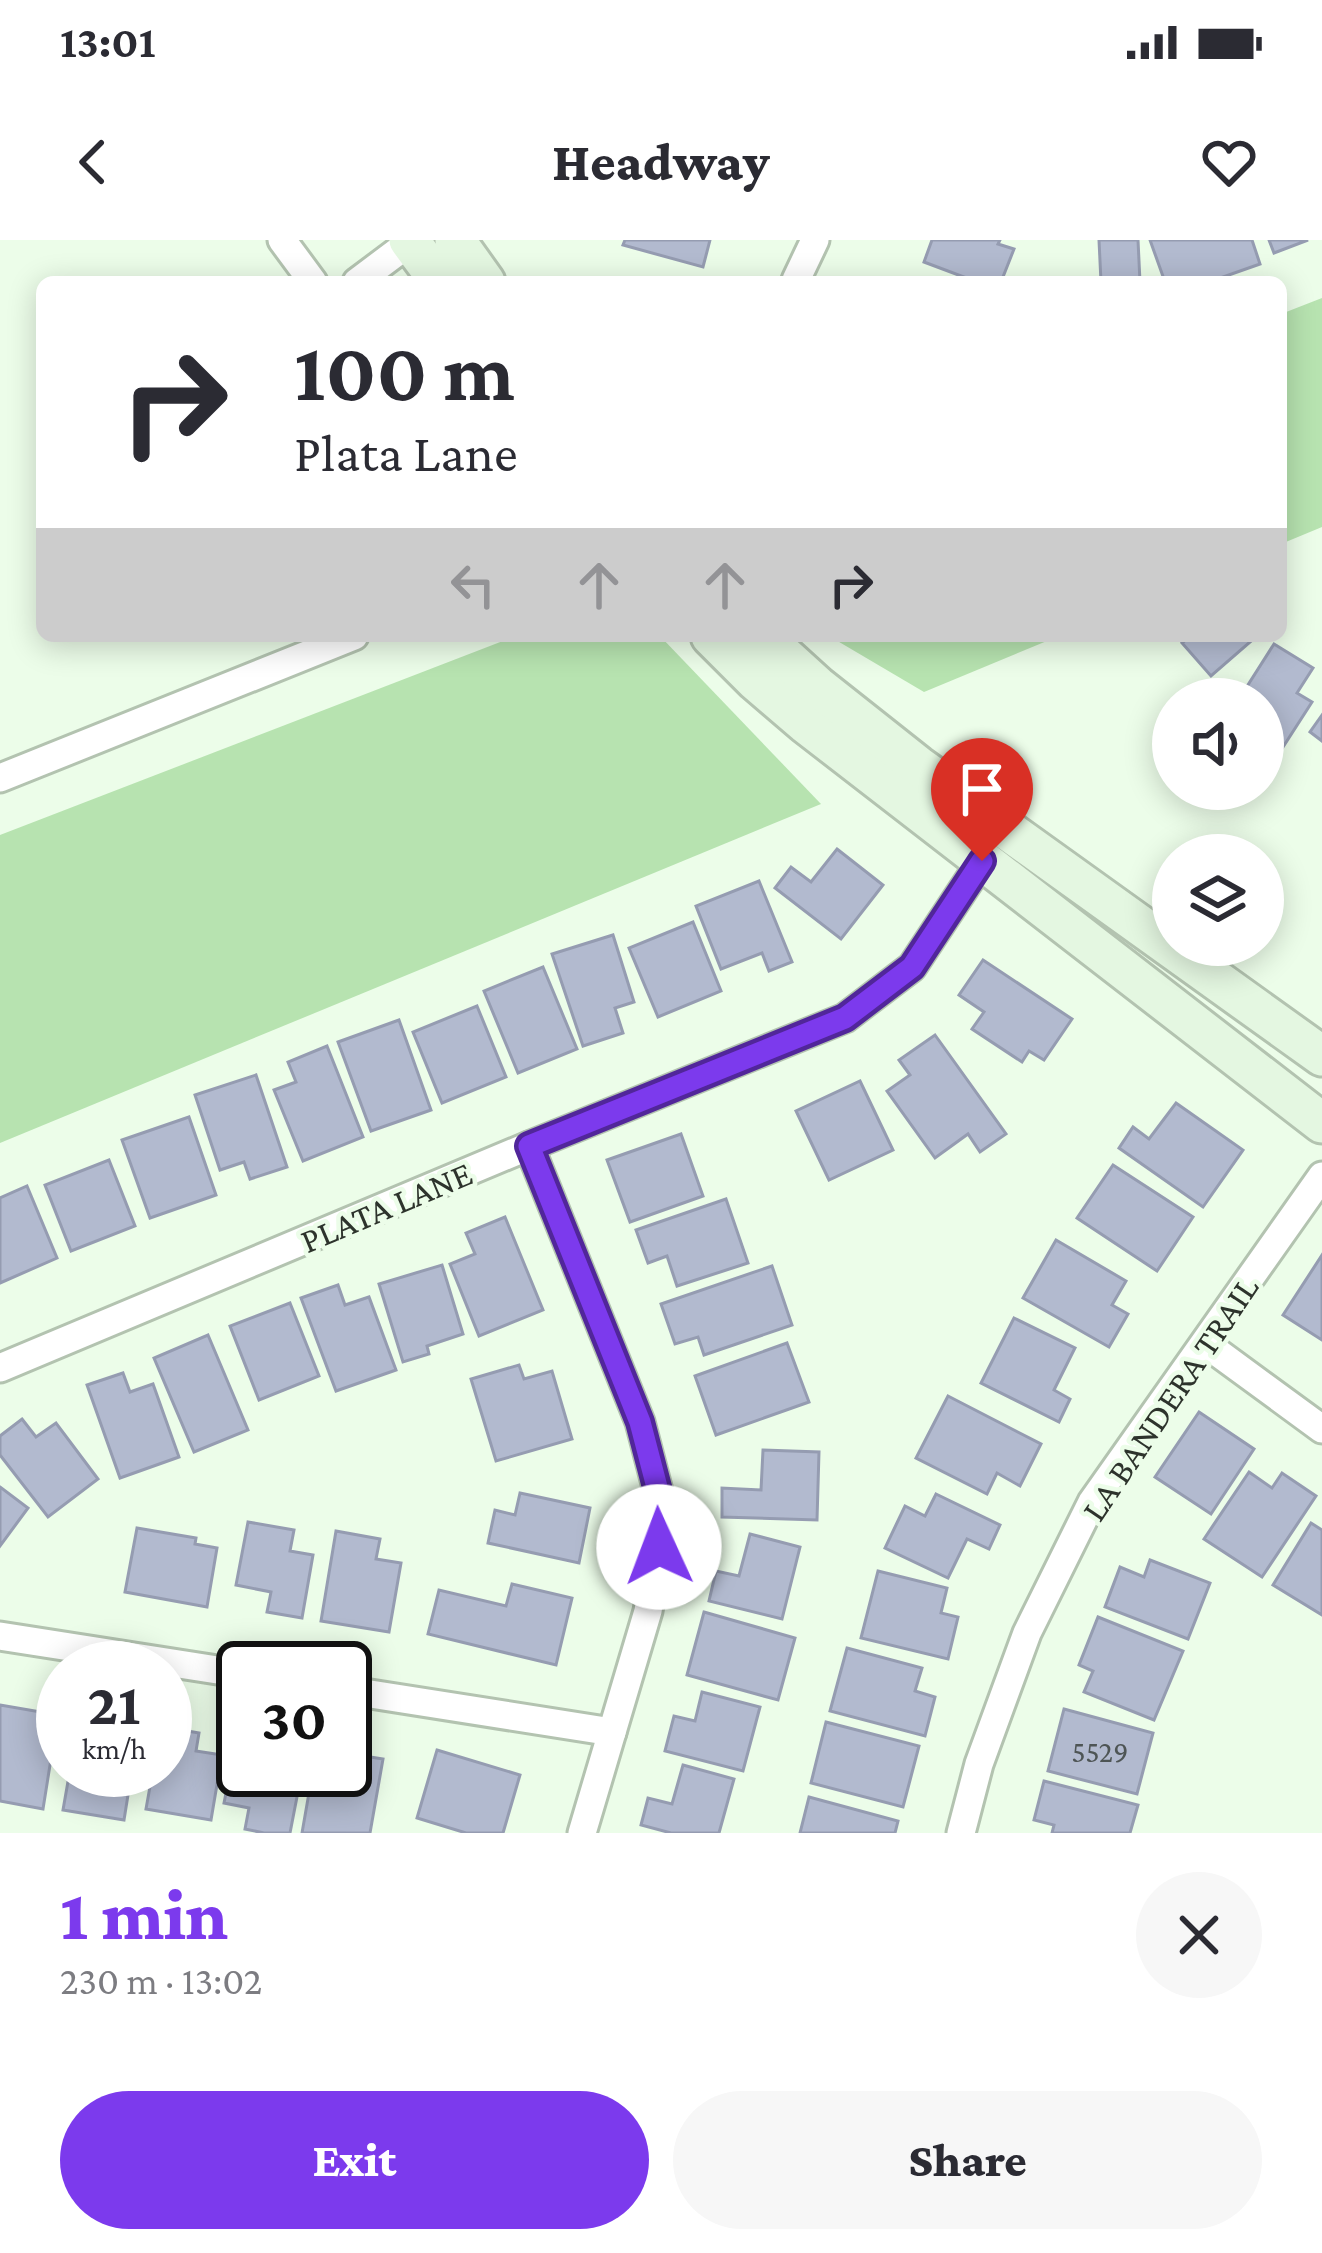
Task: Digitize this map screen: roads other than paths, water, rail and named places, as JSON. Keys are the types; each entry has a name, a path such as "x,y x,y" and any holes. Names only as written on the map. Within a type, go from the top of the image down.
{"street":[{"path":"282,240 309,276"},
{"path":"455,240 481,276"},
{"path":"798,276 815,240"},
{"path":"365,276 411,241 436,276"},
{"path":"0,778 340,642"},
{"path":"717,642 805,723 1322,1123"},
{"path":"769,642 918,766 1322,1056"},
{"name":"PLATA LANE","path":"0,1368 845,1018 912,967 982,861"},
{"path":"529,1146 640,1422 664,1514 648,1611 582,1833"},
{"name":"LA BANDERA TRAIL","path":"961,1833 1027,1633 1092,1502 1322,1176"},
{"path":"1206,1344 1322,1429"},
{"path":"0,1636 216,1670"},
{"path":"372,1694 612,1732"}]}
